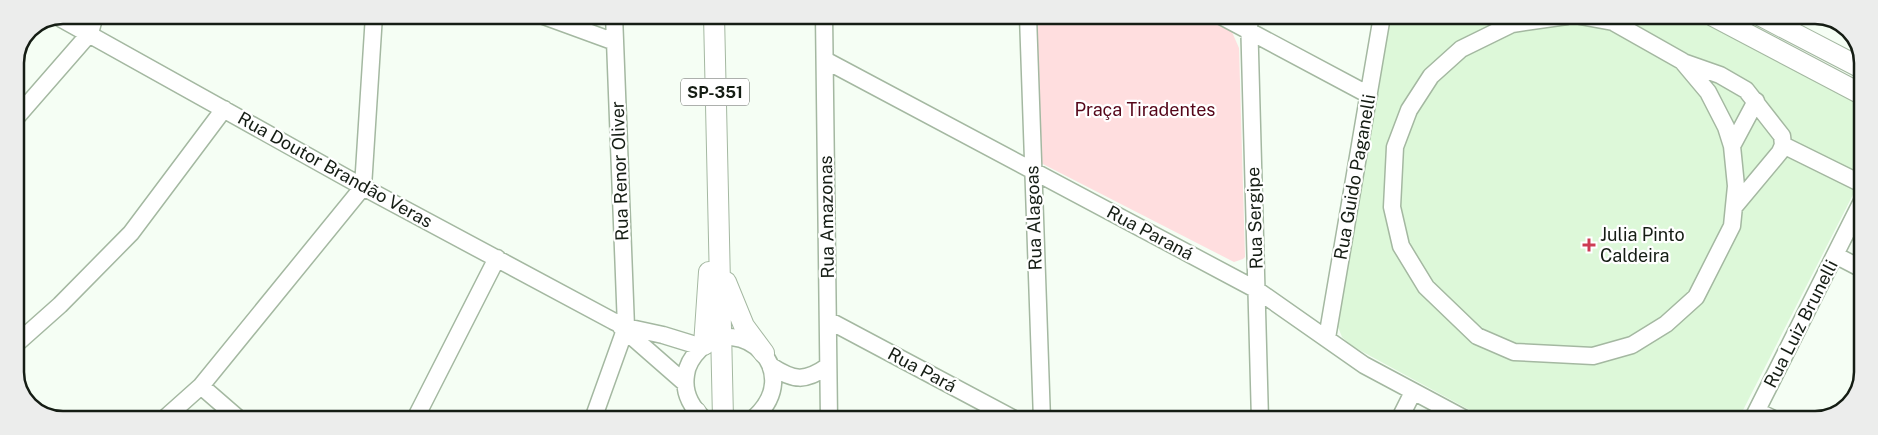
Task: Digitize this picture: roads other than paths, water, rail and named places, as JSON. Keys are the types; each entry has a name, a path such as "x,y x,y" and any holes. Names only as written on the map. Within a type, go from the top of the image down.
{"main road":[{"name":"SP-351","path":"714,24 720,253 709,343 722,411"},
{"path":"1728,24 1854,91"},
{"path":"1776,24 1854,64"},
{"path":"1790,56 1800,37"},
{"path":"1823,74 1834,54"},
{"path":"709,343 717,168"},
{"path":"720,253 725,278 736,310 744,326 767,360"}],"street":[{"name":"Rua Doutor Brandão Veras","path":"72,24 363,186 621,326 685,383"},
{"path":"24,109 90,33 92,24"},
{"path":"173,411 201,386 363,186 373,24"},
{"path":"566,24 615,42"},
{"name":"Rua Renor Oliver","path":"614,24 621,326"},
{"name":"Rua Amazonas","path":"824,24 829,411"},
{"name":"Rua Alagoas","path":"1028,24 1042,411"},
{"name":"Rua Sergipe","path":"1249,24 1258,290 1260,411"},
{"path":"1251,24 1369,94"},
{"name":"Rua Guido Paganelli","path":"1327,338 1381,24"},
{"path":"1512,24 1461,49 1431,76 1409,110 1396,147 1392,207 1401,246 1426,287 1477,336 1514,352 1593,356 1632,344 1646,336 1666,324 1696,297 1732,226 1736,186 1732,146 1726,127 1708,92 1682,61"},
{"path":"1617,24 1682,61 1720,74 1746,90 1782,136 1783,145 1771,166 1735,206"},
{"name":"Rua Paraná","path":"825,60 1258,290 1364,365 1450,411"},
{"path":"1732,146 1756,101"},
{"path":"24,337 60,305 131,233 224,109"},
{"path":"1783,145 1854,180"},
{"name":"Rua Luiz Brunelli","path":"1757,411 1854,217"},
{"path":"1835,255 1854,265"},
{"path":"418,411 497,258"},
{"name":"Rua Pará","path":"828,320 999,411"},
{"path":"595,411 621,326 709,343 738,338 752,343 767,360 788,377 800,378 815,375 828,366"},
{"path":"696,411 688,398 685,383 687,368 694,355 709,343"},
{"path":"762,411 772,396 774,381 767,360"},
{"path":"201,386 230,411"},
{"path":"1404,411 1413,392"}],"place":[{"name":"Julia Pinto Caldeira","path":"1589,245"}],"park label":[{"name":"Praça Tiradentes","path":"1145,110"}]}
